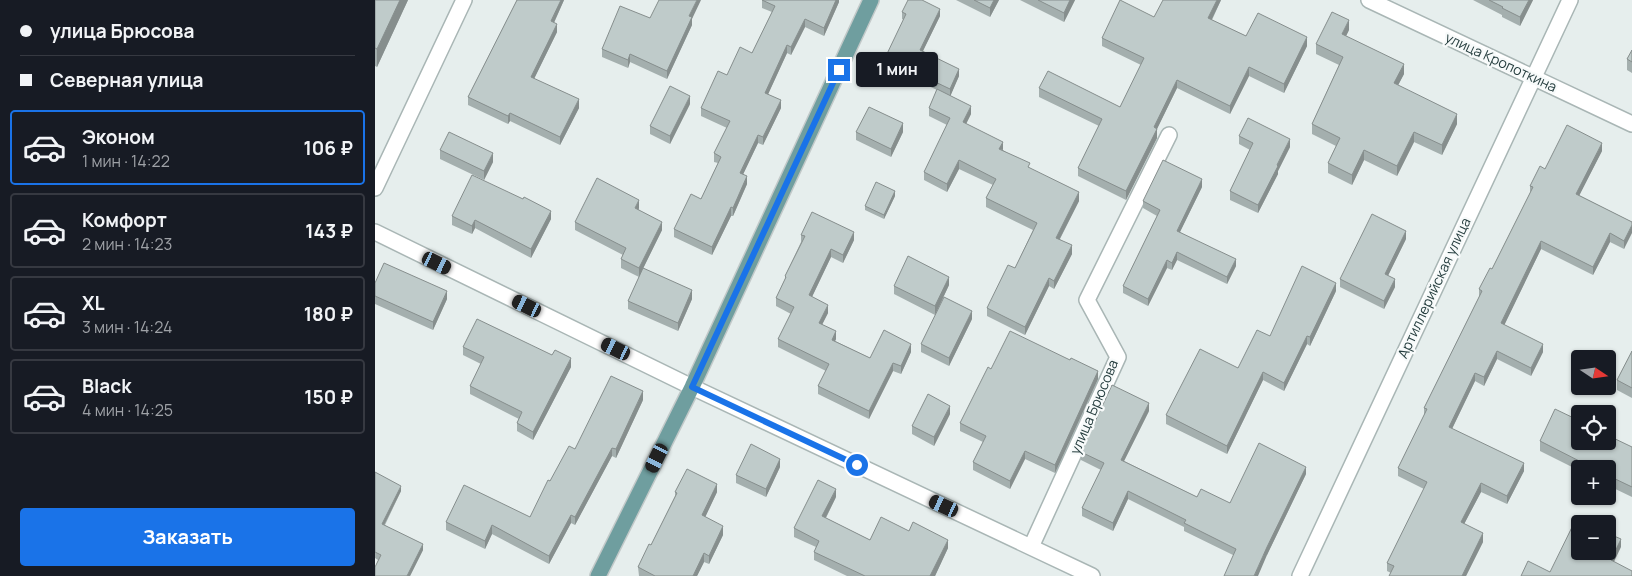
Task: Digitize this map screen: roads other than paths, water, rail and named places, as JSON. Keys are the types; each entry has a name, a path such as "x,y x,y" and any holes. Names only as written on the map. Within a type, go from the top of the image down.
{"main road":[{"path":"598,576 692,387 871,0"}],"street":[{"path":"375,188 464,0"},
{"name":"улица Кропоткина","path":"1369,0 1632,124"},
{"name":"Артиллерийская улица","path":"1300,576 1570,0"},
{"name":"улица Брюсова","path":"1031,547 1118,358 1087,300 1169,135"},
{"path":"375,232 692,387 1092,576"}]}
